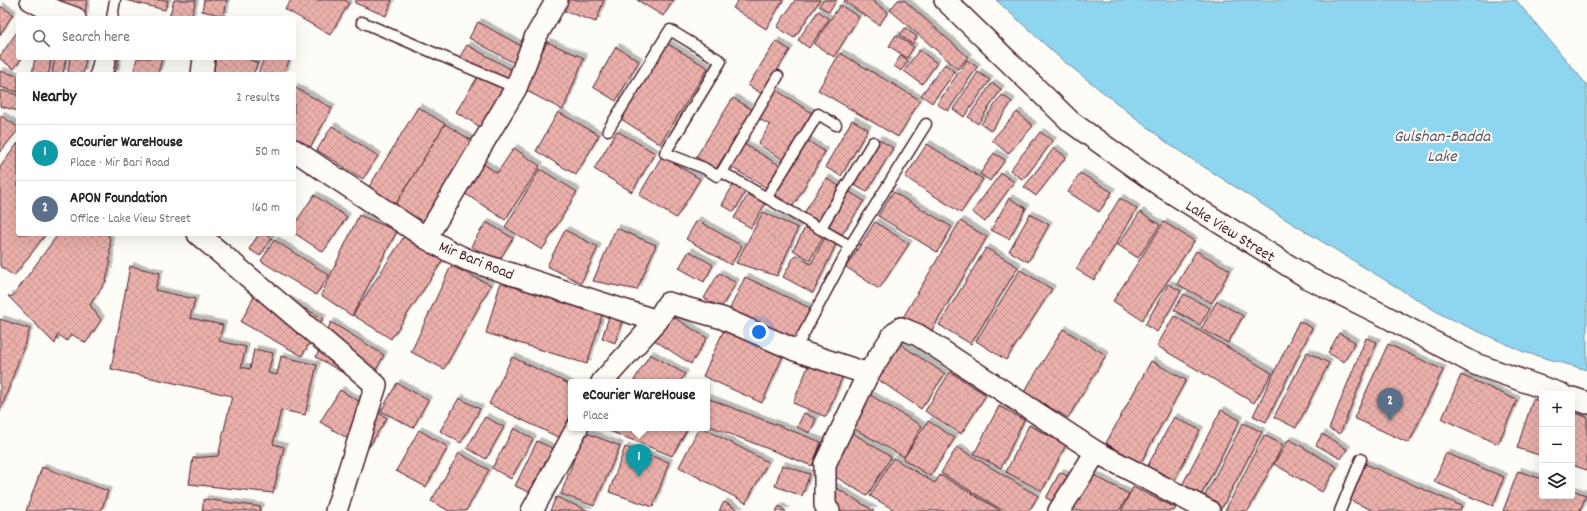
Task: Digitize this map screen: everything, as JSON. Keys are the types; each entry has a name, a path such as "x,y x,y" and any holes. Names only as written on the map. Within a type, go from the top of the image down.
{"street":[{"path":"31,0 44,7 69,16"},
{"path":"426,238 516,88 536,38 557,0"},
{"name":"Lake View Street","path":"945,0 1071,122 1161,186 1310,279 1383,315 1475,364 1552,391"},
{"path":"102,72 104,60"},
{"path":"202,72 204,60"},
{"name":"Mir Bari Road","path":"296,151 426,238 468,260 656,320"},
{"path":"200,236 376,385 336,511"},
{"path":"605,379 656,320 668,303 722,318 795,350 868,374"},
{"path":"829,511 825,505 825,464 868,374 893,335 901,328 918,335 1096,452 1209,511"},
{"path":"1575,399 1587,403"},
{"path":"532,511 575,431"},
{"path":"1059,511 1096,452"}],"lane":[{"path":"112,16 115,0"},
{"path":"362,22 516,88"},
{"path":"608,130 670,30 721,61 665,153 704,168 717,176 722,172 778,76"},
{"path":"767,197 818,114 836,125"},
{"path":"795,350 850,246 926,124"},
{"path":"820,229 874,142"},
{"path":"722,172 850,246"},
{"path":"1340,511 1361,459"}],"water":[{"name":"Gulshan-Badda Lake","path":"996,0 1516,0 1587,85 1587,370 1524,352 1444,316 1285,219 1170,145 1061,59"}],"building":[{"path":"51,0 87,0 84,16 80,16"},
{"path":"125,0 168,0 165,10"},
{"path":"174,0 196,0 192,16 170,16"},
{"path":"204,0 227,0 224,16 202,11"},
{"path":"291,0 345,0 349,3 330,35 285,9"},
{"path":"356,0 392,0 386,16 355,3"},
{"path":"555,0 604,0 596,22 553,7"},
{"path":"637,0 674,0 663,16"},
{"path":"738,0 783,0 766,29 733,8"},
{"path":"795,0 820,0 794,38 777,27"},
{"path":"823,0 836,0 829,12 819,6"},
{"path":"871,0 888,12 879,25 844,1"},
{"path":"898,0 904,0 968,57 958,69 890,10"},
{"path":"840,5 859,17 834,57 814,44"},
{"path":"0,6 13,14 0,35"},
{"path":"818,11 829,19 809,48 798,40"},
{"path":"478,22 523,47 514,63 469,38"},
{"path":"905,28 917,37 912,44 900,35"},
{"path":"16,33 16,60 21,60 14,69 0,59 0,56"},
{"path":"896,35 914,47 907,58 889,46"},
{"path":"776,41 790,50 762,94 748,85"},
{"path":"547,42 584,58 563,110 523,89"},
{"path":"668,44 708,68 660,144 621,119"},
{"path":"467,45 512,70 505,83 459,58"},
{"path":"616,47 639,61 616,101 593,87"},
{"path":"919,50 937,63 922,84 904,71"},
{"path":"840,53 920,100 898,137 818,90"},
{"path":"901,55 908,61 901,71 894,66"},
{"path":"35,60 51,60 49,72 32,72"},
{"path":"55,60 66,60 63,72 52,72"},
{"path":"70,60 86,60 83,72 68,72"},
{"path":"106,60 118,60 116,72 104,72"},
{"path":"136,60 162,60 158,72 134,72"},
{"path":"215,60 250,60 258,63 254,72 210,72"},
{"path":"263,60 289,60 285,72 259,72"},
{"path":"967,60 977,67 948,111 937,104"},
{"path":"945,64 955,72 932,103 921,95"},
{"path":"0,71 16,75 16,91 0,87"},
{"path":"978,72 990,80 964,117 953,109"},
{"path":"480,73 505,89 482,128 456,112"},
{"path":"992,83 1001,89 978,124 968,117"},
{"path":"296,88 332,108 310,148 296,140"},
{"path":"0,90 16,94 16,110 0,106"},
{"path":"776,90 815,115 785,161 758,144 770,125 758,118"},
{"path":"1002,95 1012,102 991,131 981,124"},
{"path":"733,98 753,110 716,169 696,157"},
{"path":"418,107 445,124 394,207 367,190"},
{"path":"558,112 599,135 576,175 536,151"},
{"path":"1017,112 1033,126 1008,154 992,140"},
{"path":"0,115 16,126 16,132 0,152"},
{"path":"852,120 868,129 841,176 825,167"},
{"path":"445,124 474,142 424,226 394,207"},
{"path":"332,126 378,156 363,179 317,150"},
{"path":"617,131 655,153 632,192 594,169"},
{"path":"1040,132 1053,141 1023,180 1010,170"},
{"path":"804,138 825,152 793,206 771,193"},
{"path":"878,139 893,148 867,192 852,184"},
{"path":"741,142 784,168 770,190 727,165"},
{"path":"927,144 983,179 961,213 905,177"},
{"path":"16,146 16,236 44,236 14,276 0,266 0,167"},
{"path":"514,148 540,166 505,220 458,189 478,160 497,173"},
{"path":"1054,148 1066,157 1036,196 1024,187"},
{"path":"994,153 1005,160 990,181 980,174"},
{"path":"662,156 700,179 676,218 639,195"},
{"path":"540,169 577,192 542,250 505,227"},
{"path":"1001,173 1014,182 985,222 972,212"},
{"path":"1080,173 1112,192 1099,212 1068,192"},
{"path":"826,178 842,188 820,223 804,213"},
{"path":"733,185 745,192 734,212 722,205"},
{"path":"848,191 864,201 841,236 826,226"},
{"path":"893,192 952,227 937,252 878,216"},
{"path":"749,193 765,204 751,228 734,218"},
{"path":"314,195 347,217 323,252 296,234 296,222"},
{"path":"1009,198 1026,208 1009,239 991,230"},
{"path":"1120,198 1137,209 1094,280 1076,269"},
{"path":"763,212 798,228 777,276 736,263"},
{"path":"1140,212 1160,225 1138,258 1118,245"},
{"path":"1030,214 1049,225 1028,262 1009,251"},
{"path":"359,215 397,231 352,316 321,295"},
{"path":"697,220 742,246 731,265 686,239"},
{"path":"960,221 987,237 929,335 902,319"},
{"path":"486,222 513,238 498,262 471,246"},
{"path":"875,222 909,244 879,289 846,267"},
{"path":"1164,222 1194,241 1142,320 1113,301"},
{"path":"807,224 825,234 810,260 793,250"},
{"path":"616,228 656,245 637,290 593,281"},
{"path":"565,230 598,247 581,283 547,266"},
{"path":"407,232 445,257 391,339 353,315"},
{"path":"57,236 109,236 110,263 106,281 90,305 101,320 86,343 71,334 67,341 58,334 55,344 8,296 13,296"},
{"path":"258,236 269,236 272,238 260,256 249,249"},
{"path":"826,236 837,242 813,293 783,277 795,255 811,264"},
{"path":"274,240 329,275 316,295 261,261"},
{"path":"986,248 1018,267 971,344 939,325"},
{"path":"689,251 713,265 704,282 679,268"},
{"path":"1196,251 1230,270 1212,303 1177,284"},
{"path":"130,266 160,273 155,290 195,299 190,318 223,325 219,341 246,347 241,367 250,369 254,349 273,353 268,373 277,375 281,356 317,365 305,415 281,410 273,444 284,447 273,493 189,484 193,458 218,456 232,396 111,369"},
{"path":"451,266 491,285 444,369 411,352"},
{"path":"1020,270 1052,289 1006,360 976,341"},
{"path":"719,273 736,283 721,308 704,298"},
{"path":"745,277 812,309 792,348 726,317"},
{"path":"502,278 604,309 587,364 486,333"},
{"path":"1168,284 1181,291 1157,332 1145,325"},
{"path":"259,286 323,318 302,356 241,322"},
{"path":"1184,294 1210,308 1200,325 1174,310"},
{"path":"1217,301 1243,316 1228,343 1201,329"},
{"path":"670,315 707,338 691,364 654,340"},
{"path":"1174,316 1272,373 1254,403 1157,346"},
{"path":"609,317 622,321 615,343 602,338"},
{"path":"0,319 30,329 0,412"},
{"path":"1299,321 1312,328 1266,422 1253,416"},
{"path":"331,322 384,355 367,387 316,357"},
{"path":"727,323 786,349 762,403 703,376"},
{"path":"1063,329 1106,355 1068,418 1024,392"},
{"path":"1339,333 1355,342 1344,362 1328,353"},
{"path":"1366,338 1377,342 1340,434 1329,429"},
{"path":"900,344 945,374 921,409 876,378"},
{"path":"1388,344 1443,370 1409,443 1354,418"},
{"path":"1307,352 1329,363 1296,428 1274,417"},
{"path":"650,354 685,374 682,379 635,379"},
{"path":"512,357 568,384 568,421 560,438 489,404"},
{"path":"812,357 845,370 826,417 793,403"},
{"path":"1151,361 1186,380 1140,464 1106,443"},
{"path":"950,372 986,395 961,434 925,411"},
{"path":"1461,375 1517,400 1498,444 1442,419"},
{"path":"397,383 428,400 413,428 381,411"},
{"path":"340,390 387,418 367,450 320,422"},
{"path":"865,392 922,426 904,457 846,424"},
{"path":"459,398 480,409 461,443 440,431"},
{"path":"710,399 821,442 812,466 710,426"},
{"path":"1533,399 1539,401 1539,455 1517,448"},
{"path":"999,406 1024,420 1001,468 974,454"},
{"path":"1221,410 1240,420 1199,499 1180,489"},
{"path":"804,413 816,419 810,433 797,427"},
{"path":"1575,413 1587,417 1587,470 1575,466"},
{"path":"485,417 504,427 486,459 467,448"},
{"path":"1174,417 1200,430 1173,483 1146,469"},
{"path":"928,421 955,438 930,476 903,459"},
{"path":"1243,423 1262,432 1220,511 1202,501"},
{"path":"1029,425 1066,445 1042,491 1006,472"},
{"path":"514,428 533,439 511,479 492,468"},
{"path":"419,430 448,447 426,487 396,471"},
{"path":"610,431 686,431 672,456"},
{"path":"697,431 709,431 768,462 746,503 679,467"},
{"path":"584,432 620,446 594,506 561,494"},
{"path":"851,432 891,457 867,496 826,471"},
{"path":"1322,434 1347,449 1341,459 1316,445"},
{"path":"1264,435 1283,445 1248,511 1225,511"},
{"path":"1289,439 1337,467 1322,492 1274,464"},
{"path":"537,441 554,449 533,494 515,486"},
{"path":"625,447 669,462 653,507 609,492"},
{"path":"957,447 1038,496 1029,511 1004,511 941,473"},
{"path":"459,453 489,470 466,511 449,511 431,501"},
{"path":"1446,453 1504,477 1493,506 1434,482"},
{"path":"893,458 935,483 940,475 1001,511 896,511 870,496"},
{"path":"1363,463 1462,506 1460,511 1374,511 1347,499"},
{"path":"782,465 810,474 802,496 775,486"},
{"path":"42,467 108,491 101,511 26,511"},
{"path":"1086,471 1129,494 1119,511 1064,511"},
{"path":"1518,471 1539,478 1539,499 1575,499 1575,491 1586,495 1580,511 1503,511"},
{"path":"1060,472 1073,479 1059,505 1046,498"},
{"path":"833,486 874,511 836,511"},
{"path":"1133,487 1176,508 1174,511 1121,511"},
{"path":"556,497 589,511 550,511"},
{"path":"204,499 261,507 260,511 202,511"},
{"path":"724,502 740,511 719,511"},
{"path":"779,506 786,511 776,511"}],"place":[{"name":"APON Foundation","path":"1390,421"},
{"name":"eCourier WareHouse","path":"639,477"}]}
